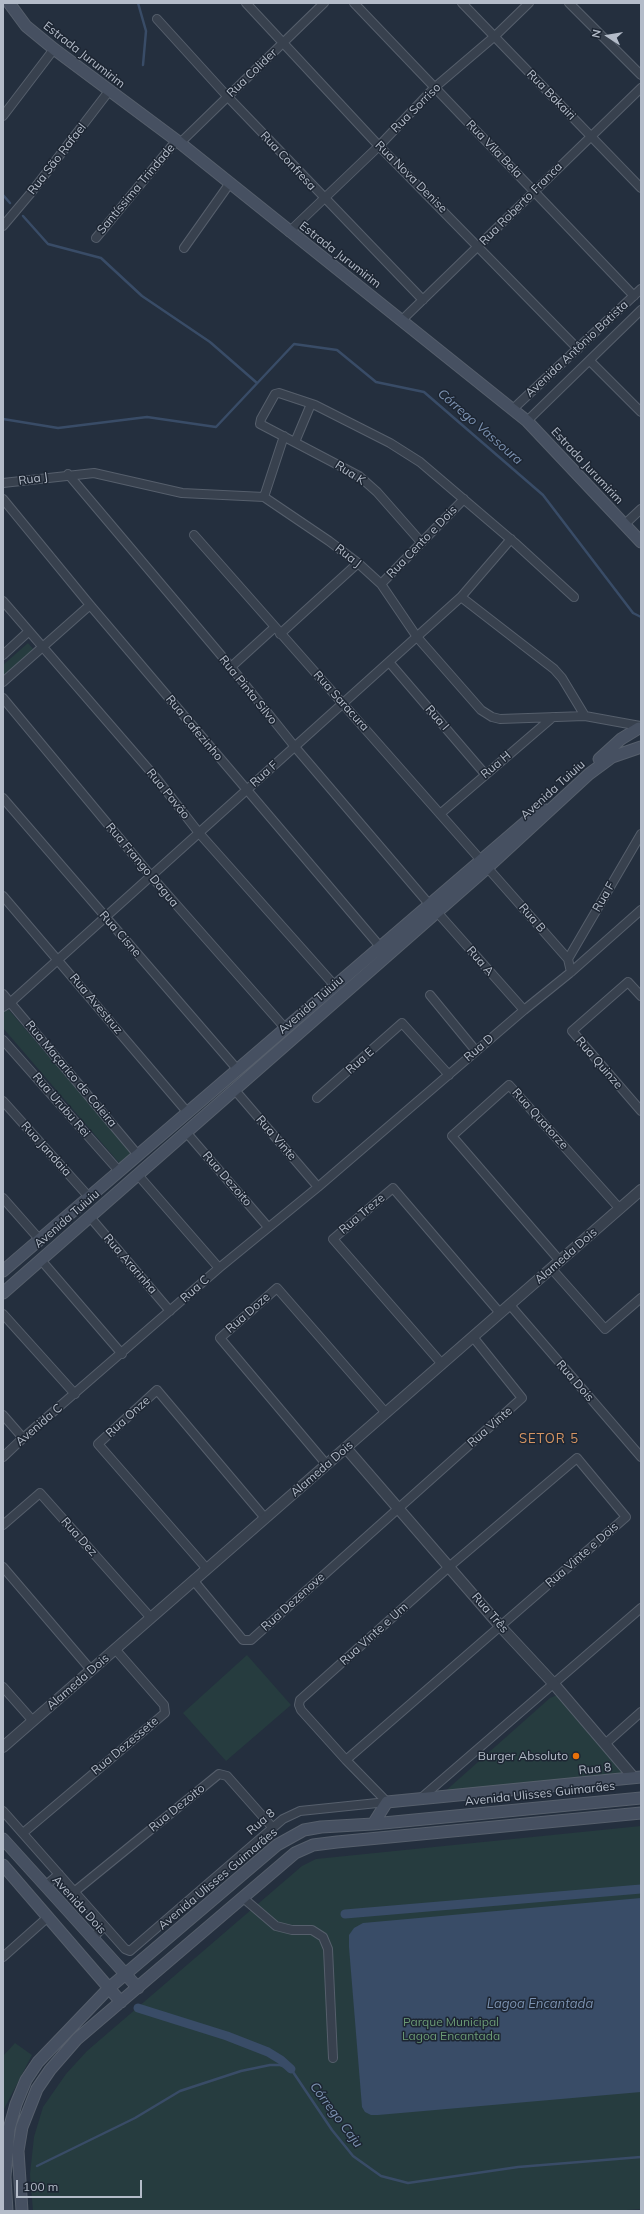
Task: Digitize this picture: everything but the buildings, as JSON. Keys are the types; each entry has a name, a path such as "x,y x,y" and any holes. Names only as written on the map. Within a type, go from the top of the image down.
{"main road":[{"name":"Estrada Jurumirim","path":"9,3 26,26 54,49 178,142 513,409 527,421 641,542"},
{"name":"Avenida Tuiuiu","path":"484,864 621,739 640,728"},
{"name":"Avenida Tuiuiu","path":"3,1293 259,1068 384,951 589,774 612,757 641,747"},
{"name":"Avenida Tuiuiu","path":"5,1269 335,986 384,951"},
{"path":"251,1058 259,1068"},
{"path":"5,1269 18,1280"},
{"name":"Rua 8","path":"387,1802 637,1778"},
{"name":"Avenida Ulisses Guimarães","path":"8,2211 5,2177 9,2130 16,2104 26,2080 54,2044 109,1988 277,1845 304,1830 322,1827 373,1824 641,1798"},
{"path":"373,1824 387,1802"},
{"path":"22,2211 18,2172 18,2151 22,2127 37,2089 63,2053 77,2039 295,1853 313,1845 641,1813"},
{"name":"Avenida Dois","path":"3,1838 138,1988"},
{"path":"3,1865 121,2002"},
{"path":"5,2177 18,2172"}],"street":[{"name":"Rua Nova Denise","path":"246,3 282,44 379,146 578,349"},
{"name":"Rua Colider","path":"178,142 324,3"},
{"name":"Rua Vila Bela","path":"354,3 634,296"},
{"name":"Rua Bakairi","path":"462,3 641,188"},
{"name":"Rua Sorriso","path":"289,232 379,146 434,88 495,36 528,3"},
{"path":"569,3 641,75"},
{"name":"Rua Confresa","path":"157,19 227,96 422,300"},
{"path":"3,116 54,49"},
{"name":"Rua Roberto Franca","path":"402,320 641,88"},
{"name":"Rua São Rafael","path":"3,226 30,194 109,91"},
{"name":"Santíssima Trindade","path":"96,238 178,142"},
{"path":"184,248 230,183"},
{"name":"Avenida Antônio Batista","path":"513,409 641,289"},
{"path":"527,421 641,310"},
{"path":"590,361 641,412"},
{"name":"Rua K","path":"311,404 279,393 275,394 261,419 260,424 359,476 377,492 421,542"},
{"path":"295,442 311,404 390,443 414,458 464,499 511,539 574,597"},
{"path":"264,497 284,436"},
{"name":"Rua J","path":"3,483 94,472 182,493 264,497 358,564 380,584 418,636 481,710 492,717 500,719 585,716 640,728"},
{"name":"Rua Pinta Silvo","path":"68,474 231,667 295,747 433,908"},
{"name":"Rua Cafezinho","path":"3,499 90,606 384,951"},
{"name":"Rua Cento e Dois","path":"380,584 464,499"},
{"path":"625,524 641,509"},
{"name":"Rua Saracura","path":"194,535 484,864"},
{"name":"Rua F","path":"3,1007 11,1002 58,960 461,597 511,539"},
{"path":"280,634 358,564"},
{"path":"461,597 554,669 562,678 585,716"},
{"name":"Rua Pavão","path":"3,601 28,632 157,779 199,833 335,986"},
{"path":"3,682 90,606"},
{"path":"231,667 274,627"},
{"path":"3,655 28,632"},
{"name":"Rua I","path":"389,662 485,774"},
{"name":"Rua Frango Dagua","path":"3,698 151,876 285,1028"},
{"name":"Rua H","path":"440,814 553,717"},
{"name":"Rua Cisne","path":"3,798 237,1070"},
{"name":"Rua F","path":"568,959 641,834"},
{"name":"Rua B","path":"484,864 568,959 571,972"},
{"name":"Rua Avestruz","path":"3,896 188,1113"},
{"name":"Rua A","path":"433,908 524,1010"},
{"name":"Rua D","path":"318,1187 524,1010 571,972 641,910"},
{"name":"Rua Quinze","path":"641,996 628,982 572,1031 641,1112"},
{"name":"Rua Maçarico de Coleira","path":"3,994 138,1155"},
{"path":"430,995 476,1051"},
{"name":"Rua E","path":"317,1098 402,1023 449,1075"},
{"name":"Rua Urubu Rei","path":"3,1040 119,1171"},
{"name":"Rua Quatorze","path":"560,1261 452,1136 509,1085 620,1209"},
{"name":"Rua Vinte","path":"234,1089 318,1187"},
{"name":"Rua Jandaia","path":"3,1101 89,1197"},
{"name":"Rua Dezoito","path":"186,1132 268,1227"},
{"path":"138,1175 219,1268"},
{"name":"Rua C","path":"75,1394 219,1268 318,1187"},
{"name":"Rua Treze","path":"442,1364 333,1239 393,1188 500,1313"},
{"name":"Alameda Dois","path":"3,1747 641,1190"},
{"path":"3,1198 40,1240"},
{"name":"Rua Ararinha","path":"90,1218 170,1311"},
{"path":"41,1260 122,1354"},
{"path":"551,1268 605,1329 641,1298"},
{"name":"Rua Doze","path":"326,1465 220,1338 277,1288 386,1413"},
{"name":"Rua Dois","path":"510,1305 641,1457"},
{"path":"3,1314 75,1394"},
{"name":"Rua Vinte","path":"398,1508 522,1398 474,1337"},
{"name":"Rua Onze","path":"207,1569 98,1444 157,1390 265,1518"},
{"name":"Avenida C","path":"3,1457 75,1394"},
{"path":"3,1415 23,1438"},
{"name":"Rua Três","path":"346,1448 450,1566 500,1626 553,1683 604,1744 637,1778"},
{"name":"Rua Vinte e Dois","path":"450,1566 577,1458 626,1517 500,1626"},
{"name":"Rua Dez","path":"3,1525 40,1493 151,1618"},
{"name":"Rua Dezenove","path":"194,1581 243,1640 249,1641 398,1508"},
{"name":"Rua Vinte e Um","path":"346,1760 301,1710 299,1703 302,1698 450,1566"},
{"path":"3,1567 91,1670"},
{"path":"419,1800 641,1608"},
{"path":"387,1802 346,1760 500,1626"},
{"name":"Rua Dezessete","path":"23,1833 165,1713 164,1705 115,1649"},
{"path":"3,1687 33,1721"},
{"path":"604,1744 641,1712"},
{"name":"Rua Dezoito","path":"74,1892 219,1774 227,1776 273,1828"},
{"name":"Rua 8","path":"3,1811 125,1950 134,1949 283,1819 300,1811 387,1802"},
{"path":"45,1886 58,1874"},
{"path":"242,1897 276,1926 292,1930 312,1930 323,1937 328,1949 333,2058"},
{"path":"3,1957 48,1917"},
{"path":"92,1938 104,1926"}],"green space":[{"path":"28,643 34,650 3,678 3,665"},
{"path":"3,1003 132,1154 120,1164 3,1028"},
{"path":"247,1655 291,1705 226,1761 183,1713"},
{"path":"558,1696 625,1774 442,1794 550,1698"},
{"name":"Parque Municipal Lagoa Encantada","path":"641,1826 641,2209 613,2211 33,2211 30,2174 34,2137 43,2107 66,2074 87,2051 302,1866 316,1859"},
{"path":"15,2043 32,2055 3,2111 3,2056"}],"water":[{"name":"Lagoa Encantada","path":"641,1898 641,2092 378,2115 371,2115 365,2112 362,2107 349,1947 349,1935 354,1928 363,1923"}],"waterway":[{"path":"138,3 146,31 143,65"},
{"path":"3,195 10,203"},
{"path":"23,216 48,244 101,258 142,296 210,342 257,383"},
{"name":"Córrego Vassoura","path":"3,419 58,428 147,417 216,427 294,344 337,350 376,382 424,392 543,495 633,613 641,617"},
{"path":"345,1914 641,1889"},
{"path":"138,2008 227,2036 268,2052 281,2060 291,2069"},
{"name":"Córrego Caju","path":"37,2166 135,2118 180,2091 241,2071 270,2065 280,2065 291,2069 332,2130 353,2156 381,2176 408,2183 518,2167 641,2157"}],"place":[{"name":"Burger Absoluto","path":"576,1756"}],"district":[{"name":"SETOR 5","path":"549,1439"}]}
